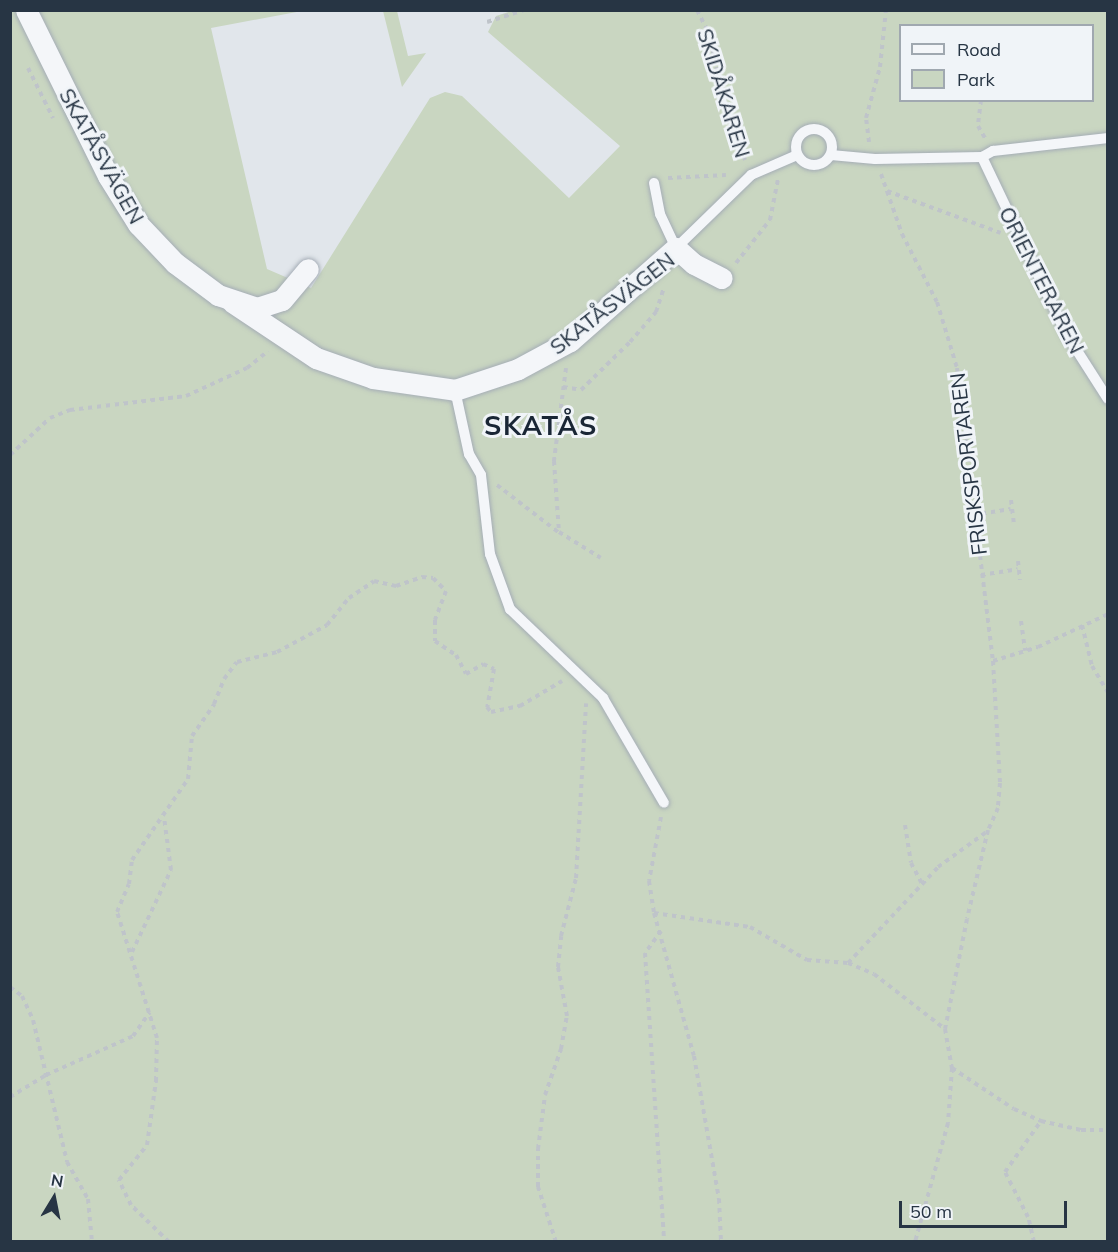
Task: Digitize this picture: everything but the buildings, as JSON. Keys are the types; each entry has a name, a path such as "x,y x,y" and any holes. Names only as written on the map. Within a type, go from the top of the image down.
{"street":[{"name":"SKATÅSVÄGEN","path":"26,10 76,117 138,224 196,281 316,358 373,378 455,390 518,369 570,341 670,254 722,278"},
{"name":"SKATÅSVÄGEN","path":"232,302 257,308 276,303 308,269"}],"lane":[{"path":"814,128 830,137 831,155 823,164 811,165 797,155 798,137 814,128"},
{"path":"831,155 875,159 981,157 993,151 1107,138"},
{"path":"670,254 751,175 797,155"},
{"name":"ORIENTERAREN","path":"981,157 1067,335 1107,399"},
{"path":"654,183 670,254"},
{"path":"455,390 469,454 481,476 490,554 510,609 603,698 664,803"}],"path":[{"path":"487,22 523,10"},
{"name":"SKIDÅKAREN","path":"697,10 708,32 728,114 751,175"},
{"name":"FRISKSPORTAREN","path":"886,10 880,67 866,118 866,134 886,190 949,337 957,368 973,514 993,661 1000,783 998,808 988,830 945,1029"},
{"path":"981,102 978,126 993,151"},
{"path":"753,245 770,220 779,163"},
{"path":"680,176 751,175"},
{"path":"886,190 1021,241"},
{"path":"563,387 581,390 656,312 664,287 670,254"},
{"path":"559,532 554,486 563,387 570,341"},
{"path":"10,455 50,418 70,410 186,396 247,368 273,347"},
{"path":"481,476 559,532 601,558"},
{"path":"1011,500 1014,524"},
{"path":"973,514 1011,509"},
{"path":"1018,561 1020,580"},
{"path":"981,575 1018,569"},
{"path":"169,1242 131,1205 119,1180 147,1145 156,1081 157,1038 151,1012 117,912 129,884 132,860 164,817 188,779 192,736 237,662 277,652 327,625 350,598 374,581 396,586 423,578 438,581 446,591 435,620 435,641 456,655 466,674 483,664 494,669 487,707 491,712 520,706 576,674"},
{"path":"993,661 1024,651 1107,614"},
{"path":"1021,621 1024,651"},
{"path":"1082,625 1092,666 1107,693"},
{"path":"556,1242 538,1187 538,1149 545,1095 561,1048 567,1016 558,967 576,878 584,769 581,746 589,685"},
{"path":"664,803 649,881 654,913 661,930 694,1056 719,1199 721,1242"},
{"path":"132,953 171,870 164,817"},
{"path":"905,825 911,863 922,884"},
{"path":"848,963 938,867 988,830"},
{"path":"654,913 750,927 807,960 848,963 874,975 945,1029 952,1068 948,1123 915,1242"},
{"path":"661,930 645,952 664,1242"},
{"path":"10,987 22,996 33,1020 68,1162 88,1199 92,1242"},
{"path":"10,1097 46,1075 133,1036 151,1012"},
{"path":"952,1068 1014,1109 1041,1121 1081,1130 1107,1130"},
{"path":"1034,1242 1028,1217 1005,1172 1041,1121"}],"green space":[{"path":"515,10 1107,11 1107,1241 11,1241 10,11 302,11 211,28 267,269 311,288 430,98 445,92 462,96 569,198 620,146 488,32 496,16"},
{"path":"383,11 397,11 408,56 426,53 402,87"}],"district":[{"name":"SKATÅS","path":"541,426"}]}
